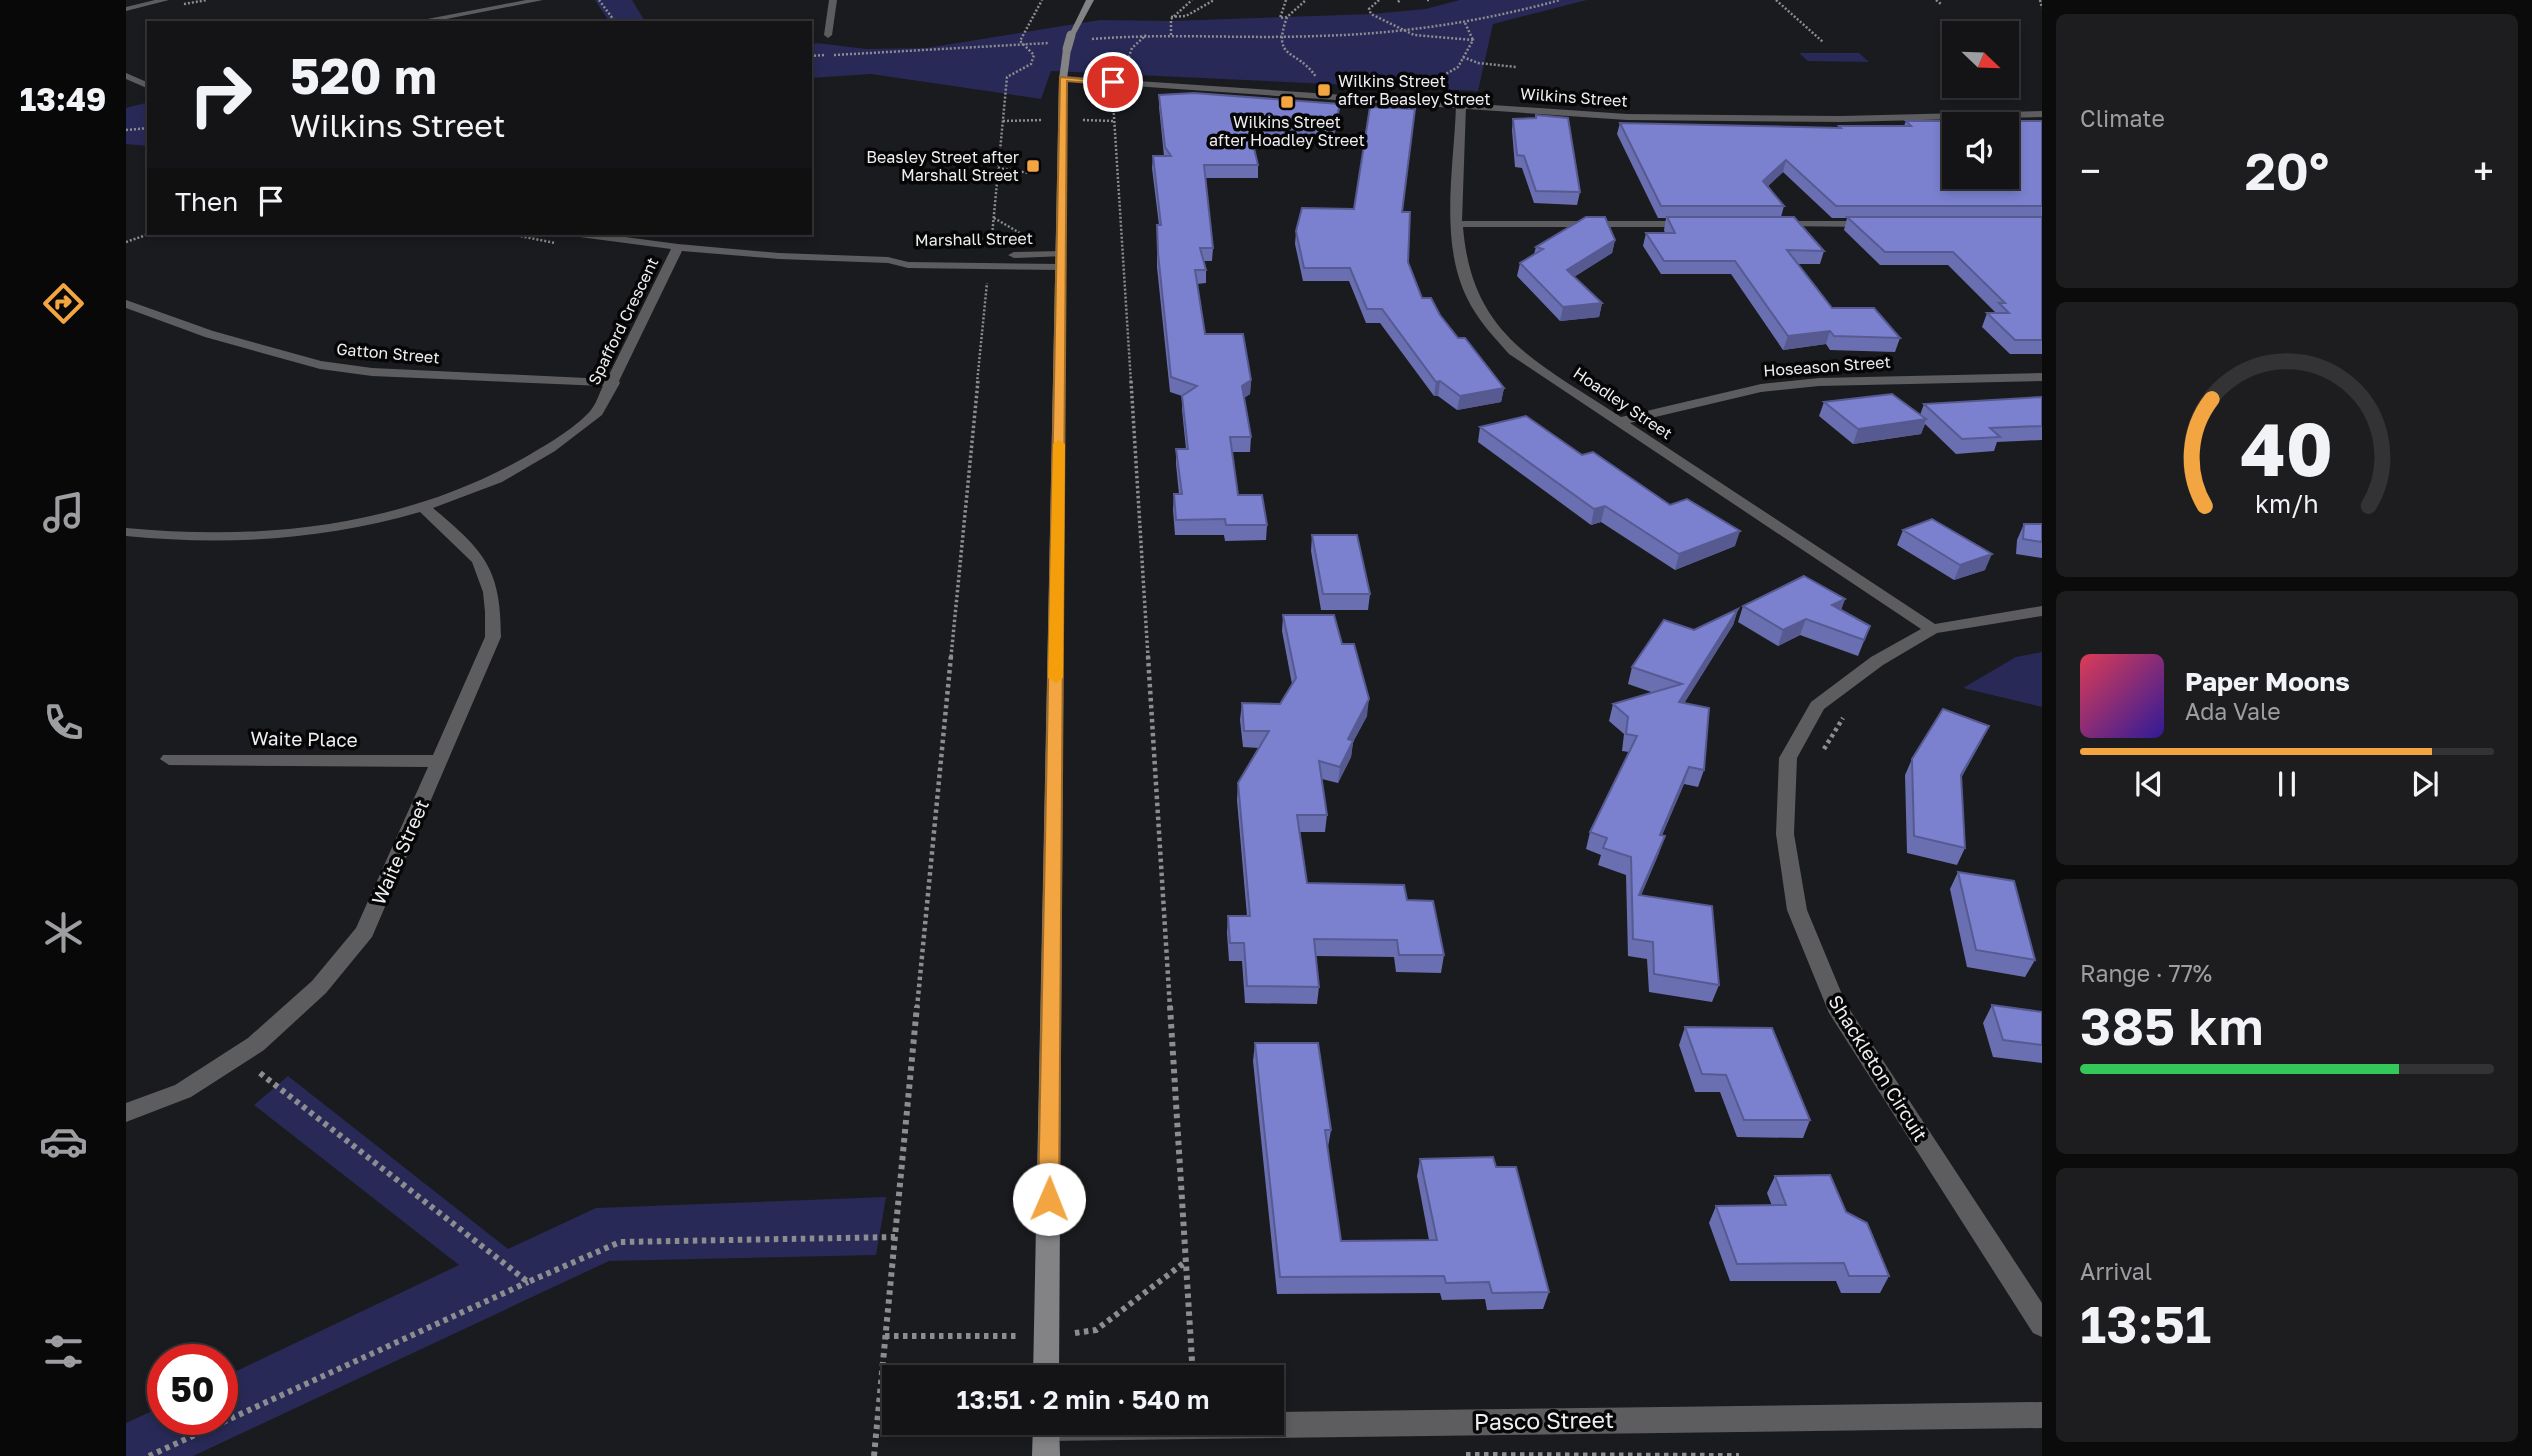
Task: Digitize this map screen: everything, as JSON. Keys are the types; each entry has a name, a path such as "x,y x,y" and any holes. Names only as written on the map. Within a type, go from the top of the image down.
{"main road":[{"path":"1046,1365 1063,79 1071,36 1090,0"},
{"path":"1046,1435 1046,1456"}],"street":[{"path":"126,6 163,0"},
{"path":"422,21 538,0"},
{"path":"828,35 832,0"},
{"path":"131,78 147,85"},
{"name":"Wilkins Street","path":"1063,79 1627,117 2042,114"},
{"name":"Hoadley Street","path":"1461,106 1458,255 1469,290 1483,317 1513,351 1932,629"},
{"path":"1458,224 1708,224"},
{"path":"1764,224 1875,224"},
{"name":"Marshall Street","path":"587,235 678,247 779,256 888,261 908,265 990,260 1061,261"},
{"name":"Spafford Crescent","path":"127,533 173,538 240,538 316,532 387,518 504,476 576,432 597,412 614,383 678,247"},
{"name":"Gatton Street","path":"126,304 209,334 320,365 372,372 614,383"},
{"name":"Hoseason Street","path":"1619,421 1761,388 1819,382 2042,377"},
{"name":"Waite Street","path":"126,1113 183,1091 256,1044 318,987 365,932 493,637 495,603 487,574 470,547 423,507"},
{"name":"Shackleton Circuit","path":"2042,611 1932,629 1877,661 1817,706 1788,758 1785,834 1797,910 1836,1007 2042,1325"},
{"name":"Waite Place","path":"169,759 439,761"},
{"name":"Pasco Street","path":"1284,1423 2042,1415"}],"path":[{"path":"599,0 615,21"},
{"path":"874,1456 1007,77 1031,64 1034,55 1021,45 1020,41 1042,0"},
{"path":"1171,35 1171,17 1192,0"},
{"path":"1171,17 1186,16 1214,0"},
{"path":"1286,0 1280,18 1287,17"},
{"path":"1306,0 1287,17 1279,37 1282,46 1313,70 1319,82"},
{"path":"1379,0 1369,9 1371,14 1414,36 1473,40"},
{"path":"1082,40 1146,35 1360,35 1507,16 1560,0"},
{"path":"1776,0 1824,42"},
{"path":"1936,0 1941,4"},
{"path":"2040,0 2042,8"},
{"path":"1465,23 1473,40"},
{"path":"1146,35 1132,48 1119,78 1113,82 1192,1365"},
{"path":"1426,104 1427,85 1460,63 1473,40"},
{"path":"812,56 1059,42"},
{"path":"1463,57 1478,63"},
{"path":"1460,63 1516,67"},
{"path":"126,130 147,128"},
{"path":"998,168 1029,173"},
{"path":"993,218 1027,237"},
{"path":"126,242 147,235"},
{"path":"515,235 559,244"},
{"path":"1822,753 1849,709"},
{"path":"236,1057 340,1133 528,1282"},
{"path":"149,1456 620,1242 895,1237"}],"shaded area":[{"path":"595,0 632,0 645,21 609,21"},
{"path":"1460,0 1587,0 1493,24 1478,91 1051,71 1041,99 871,74 812,78 812,44 817,43 866,49 926,48 1100,20 1170,21 1372,14 1425,9"},
{"path":"1799,53 1859,53 1869,62 1808,61"},
{"path":"147,103 147,146 126,144 126,108"},
{"path":"2042,652 2042,707 1963,688 2016,657"},
{"path":"288,1076 508,1249 596,1208 886,1197 876,1255 609,1261 238,1435 238,1370 459,1265 254,1105"},
{"path":"147,1413 147,1435 238,1435 193,1456 126,1456 126,1423"}],"building":[{"path":"1194,93 1340,104 1334,129 1248,123 1258,165 1204,165 1213,248 1200,248 1206,270 1195,270 1205,334 1243,334 1251,380 1242,386 1251,437 1230,437 1238,495 1262,495 1267,525 1226,525 1225,519 1176,520 1174,494 1182,494 1176,449 1188,449 1182,396 1197,386 1171,377 1158,253 1157,225 1161,225 1153,156 1171,156 1165,147 1159,95"},
{"path":"1370,107 1415,109 1402,212 1410,212 1408,262 1422,298 1431,298 1458,338 1465,338 1504,388 1460,396 1440,381 1436,382 1382,309 1367,309 1350,268 1304,268 1296,231 1302,208 1354,209"},
{"path":"1536,115 1568,118 1580,192 1536,191 1524,156 1517,155 1513,119 1536,118"},
{"path":"1906,121 1942,121 1942,189 2019,189 2019,121 2042,121 2042,206 1836,206 1786,160 1763,181 1784,206 1661,206 1620,123 1841,128 1839,126 1911,126"},
{"path":"1586,217 1605,217 1615,240 1567,270 1602,303 1563,307 1520,263 1543,249 1536,247"},
{"path":"1667,217 1794,217 1824,251 1787,250 1832,308 1874,308 1900,338 1834,336 1830,331 1788,336 1735,261 1664,261 1646,233 1675,233"},
{"path":"1847,217 2042,217 2042,340 2015,340 1987,313 2009,313 1999,303 2005,303 1953,252 1885,252"},
{"path":"1892,394 1926,419 1858,429 1824,402"},
{"path":"2042,397 2042,426 1990,428 2000,437 1962,439 1924,404"},
{"path":"1526,416 1582,455 1593,452 1670,505 1687,499 1740,531 1679,554 1605,506 1594,509 1480,427"},
{"path":"1932,519 1992,554 1960,565 1903,530"},
{"path":"2024,524 2042,524 2042,542 2023,539"},
{"path":"1312,535 1357,535 1370,594 1323,594"},
{"path":"1804,576 1845,599 1832,605 1870,626 1864,640 1806,619 1783,630 1743,606"},
{"path":"1738,609 1679,702 1709,708 1704,770 1689,767 1660,835 1665,836 1639,895 1712,906 1719,985 1654,974 1653,942 1633,939 1631,857 1603,848 1607,838 1590,832 1637,736 1626,734 1628,717 1613,704 1682,684 1632,667 1664,620 1694,630"},
{"path":"1283,615 1334,615 1342,644 1354,644 1369,699 1348,739 1353,741 1340,767 1319,761 1327,815 1297,815 1307,883 1404,885 1407,900 1433,901 1444,955 1399,955 1397,940 1314,939 1319,987 1247,986 1244,943 1230,943 1228,916 1250,916 1238,783 1269,731 1244,731 1242,703 1280,704 1296,678"},
{"path":"1943,709 1989,726 1961,775 1965,848 1914,836 1912,759"},
{"path":"1958,872 2014,881 2035,960 1976,950"},
{"path":"1992,1005 2042,1012 2042,1045 2003,1040"},
{"path":"1685,1027 1772,1028 1810,1120 1744,1120 1726,1075 1702,1074"},
{"path":"1255,1043 1318,1043 1331,1130 1325,1130 1341,1241 1437,1240 1420,1159 1493,1157 1496,1167 1516,1167 1549,1292 1492,1293 1489,1282 1446,1283 1444,1276 1280,1277"},
{"path":"1830,1175 1846,1212 1867,1223 1889,1276 1849,1276 1844,1263 1737,1264 1716,1206 1786,1205 1775,1176"}],"slow traffic":[{"path":"1056,678 1059,444"}],"place":[{"name":"Wilkins Street after Beasley Street","path":"1324,90"},
{"name":"Wilkins Street after Hoadley Street","path":"1287,102"},
{"name":"Beasley Street after Marshall Street","path":"1033,166"}],"route":[{"path":"1049,1199 1063,79 1113,82"}]}
